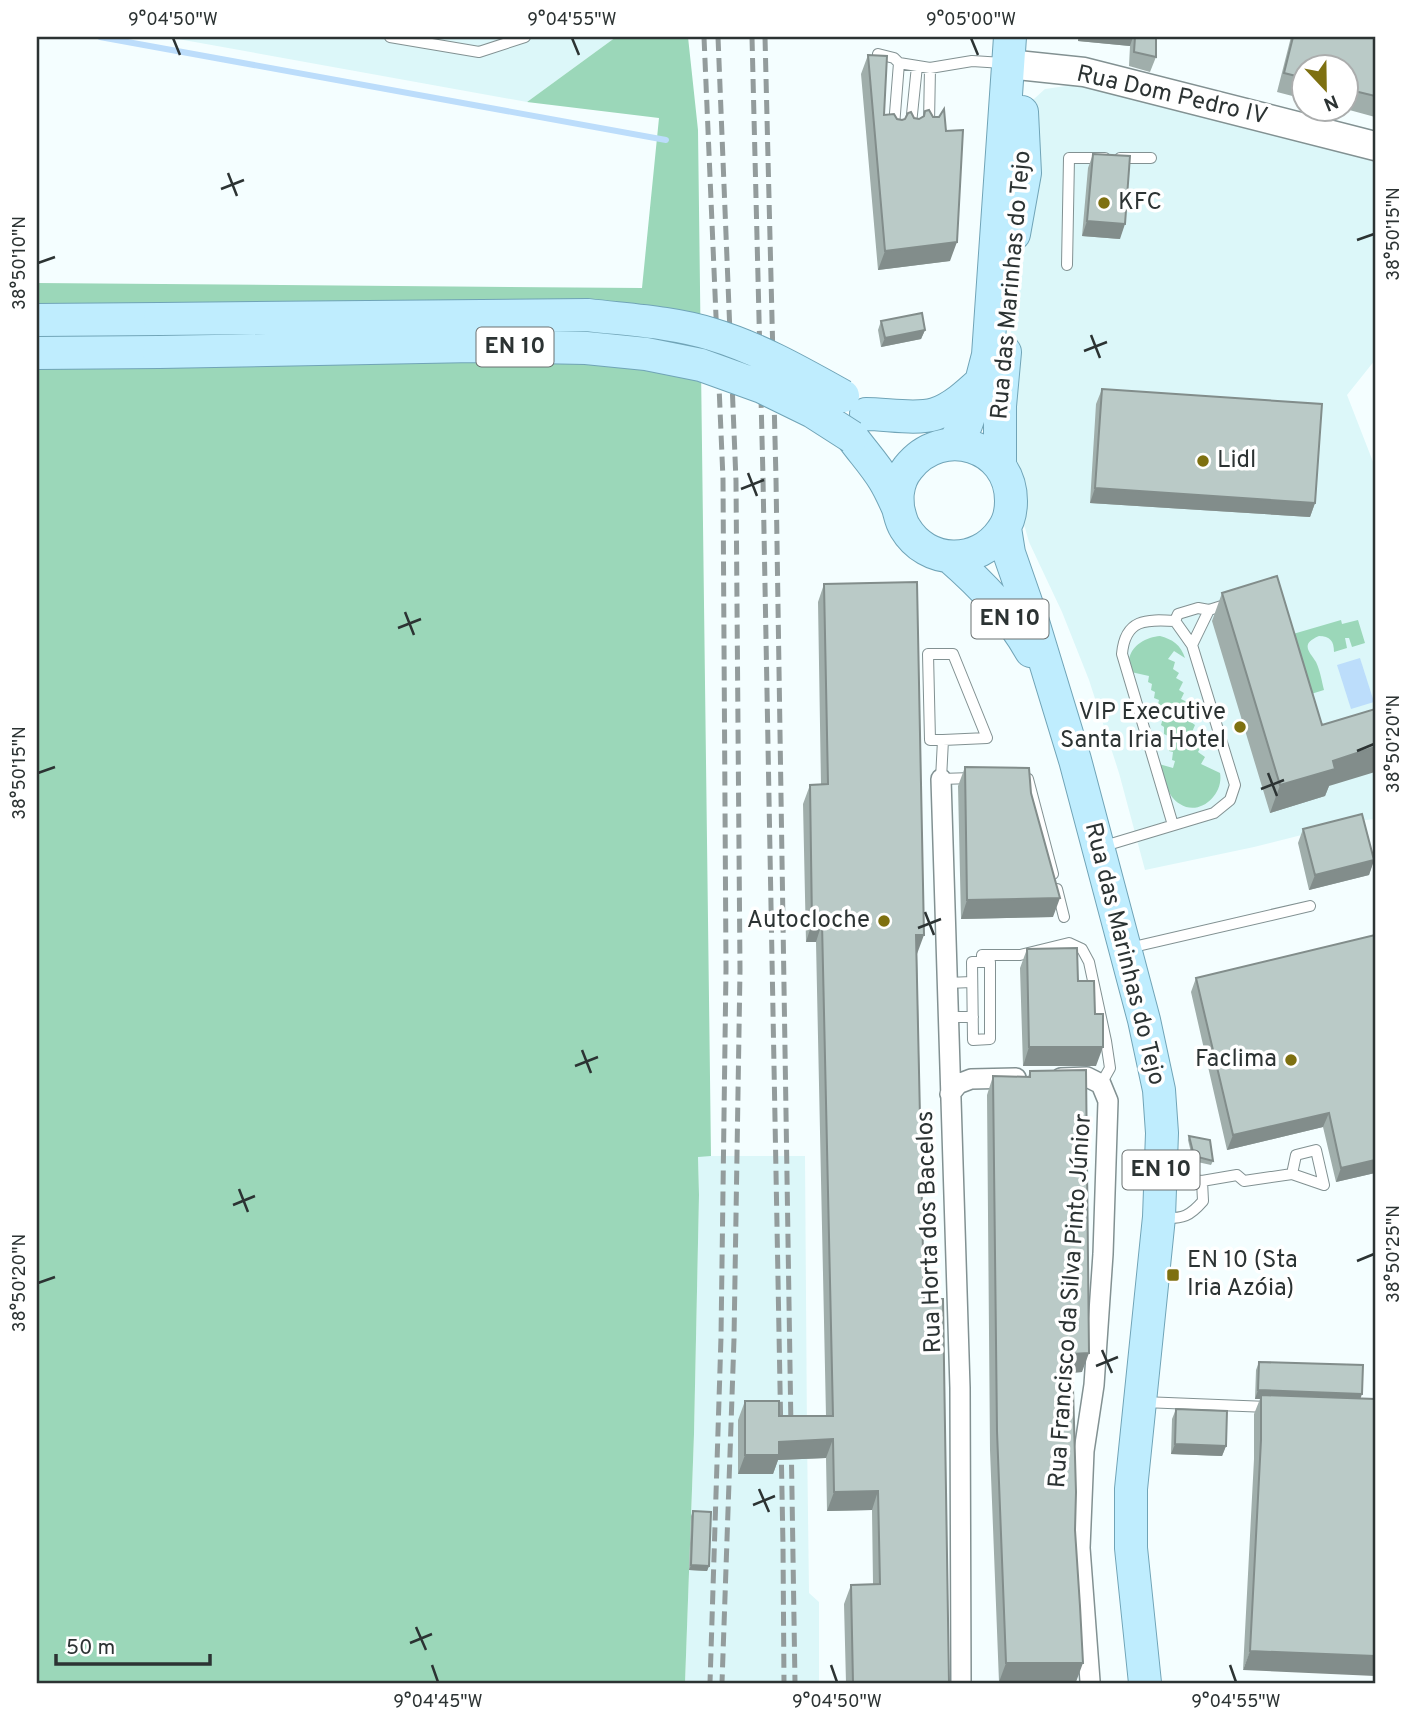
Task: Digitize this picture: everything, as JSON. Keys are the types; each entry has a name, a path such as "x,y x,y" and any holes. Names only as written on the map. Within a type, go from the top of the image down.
{"main road":[{"name":"Rua das Marinhas do Tejo","path":"941,446 966,425 988,355 1009,50"},
{"name":"Rua das Marinhas do Tejo","path":"1000,466 1000,406 1009,281 1025,173 1022,112 1009,50"},
{"name":"EN 10","path":"37,320 588,315 650,322 710,334 772,357 854,416 891,433 941,446"},
{"name":"EN 10","path":"37,353 474,346 586,348 646,354 701,365 762,387 813,412 854,416 934,414 961,400 981,382"},
{"name":"EN 10","path":"854,416 898,508"},
{"path":"941,446 971,446 987,454 1000,466 1009,482 1012,506 1004,528 995,541 981,551 950,557 931,553 915,542 903,526 898,508 898,490 904,474 915,460 941,446"},
{"name":"Rua das Marinhas do Tejo","path":"1004,528 1009,553 1075,760 1126,949 1159,1090 1162,1133 1159,1217 1131,1489 1131,1548 1147,1675"},
{"name":"EN 10","path":"950,557 1002,607 1055,693"}],"street":[{"name":"Rua Dom Pedro IV","path":"1009,50 1084,72 1375,146"},
{"name":"Rua Horta dos Bacelos","path":"942,779 960,1388 961,1683"},
{"name":"Rua Francisco da Silva Pinto Júnior","path":"950,1094 958,1083 971,1079 1087,1077 1101,1084 1108,1101 1103,1254 1094,1385 1084,1451 1080,1548 1090,1681"}],"lane":[{"path":"390,37 444,41 479,52 525,37"},
{"path":"878,54 894,58 899,64 930,68 972,61 1009,50"},
{"path":"894,132 899,64"},
{"path":"911,131 917,66"},
{"path":"929,129 930,68"},
{"path":"1067,265 1069,158 1151,158"},
{"path":"1175,621 1178,614 1198,608 1209,610 1236,601"},
{"path":"1192,645 1209,610"},
{"path":"1173,825 1122,654 1123,640 1129,629 1144,620 1175,621"},
{"path":"1099,848 1214,813 1230,800 1235,785 1192,645 1175,621"},
{"path":"928,654 953,654 987,738 943,740 930,740 928,654"},
{"path":"943,740 942,779 988,779"},
{"path":"1015,779 1028,779 1064,917"},
{"path":"1126,949 1310,906"},
{"path":"982,962 982,955 1020,955 1069,943 1082,949 1089,962 1110,1068 1101,1084"},
{"path":"972,962 982,962 990,962 990,1040 973,1040 972,962"},
{"path":"947,983 972,982"},
{"path":"948,1017 972,1017"},
{"path":"1161,1177 1202,1181 1237,1175 1244,1181 1292,1174"},
{"path":"1159,1217 1178,1218 1193,1212 1203,1200 1202,1181"},
{"path":"1139,1402 1282,1408"}],"shaded area":[{"path":"167,37 616,37 527,102"},
{"path":"1080,84 1375,159 1375,360 1347,395 1375,467 1375,819 1145,870 1119,773 1089,680 1062,612 1029,542 1014,489 1008,386 1024,108 1045,89"},
{"path":"698,1156 805,1156 809,1593 819,1602 819,1683 685,1683 694,1434"}],"green space":[{"path":"616,37 688,37 698,130 711,1156 698,1157 694,1434 685,1683 37,1683 37,283 642,288 659,118 527,102"},
{"path":"1341,620 1342,624 1358,620 1365,643 1352,647 1349,638 1345,638 1347,648 1334,652 1329,638 1319,636 1313,639 1308,648 1317,665 1324,690 1311,694 1293,634"},
{"path":"1160,636 1176,643 1183,653 1185,658 1174,651 1168,659 1175,662 1173,669 1179,673 1176,678 1183,682 1179,690 1184,693 1181,699 1189,703 1185,710 1192,714 1188,720 1195,725 1192,732 1198,735 1194,742 1201,746 1198,752 1205,757 1201,764 1220,773 1218,789 1214,795 1209,801 1195,808 1180,804 1169,792 1159,764 1173,768 1175,761 1172,760 1173,752 1169,751 1168,736 1164,734 1164,727 1161,725 1163,718 1159,717 1160,710 1157,709 1159,700 1154,698 1152,684 1148,682 1149,676 1131,672 1129,660 1136,646"}],"water":[{"path":"1360,658 1374,702 1351,709 1337,665"}],"building":[{"path":"1135,37 1156,37 1156,57 1134,52"},
{"path":"1293,37 1375,37 1375,96 1360,92 1360,52 1290,52 1290,74 1284,73"},
{"path":"868,55 887,56 884,115 894,114 897,119 902,120 911,112 914,118 919,119 929,110 933,117 939,117 944,109 946,131 963,130 957,242 885,251"},
{"name":"KFC","path":"1093,154 1130,156 1125,224 1087,221"},
{"path":"922,313 925,330 885,338 881,321"},
{"name":"Lidl","path":"1102,389 1322,404 1315,503 1095,488"},
{"path":"1277,576 1322,725 1375,709 1375,747 1333,761 1335,769 1280,785 1222,593"},
{"path":"917,582 924,935 916,935 924,1299 943,1299 949,1683 853,1683 851,1585 880,1584 878,1491 834,1492 833,1439 779,1442 779,1455 745,1455 745,1401 779,1401 779,1416 833,1416 822,923 812,923 810,785 828,784 824,584"},
{"path":"965,767 1029,768 1031,793 1060,898 967,900"},
{"path":"1362,814 1374,860 1315,875 1303,829"},
{"name":"Faclima","path":"1375,935 1375,1160 1341,1168 1329,1113 1233,1135 1196,978"},
{"path":"1077,948 1078,981 1094,981 1095,1014 1103,1014 1103,1047 1029,1047 1027,949"},
{"path":"1086,1070 1089,1353 1072,1354 1075,1530 1083,1663 1006,1663 997,1431 993,1076 1030,1077 1030,1071"},
{"path":"1189,1136 1210,1140 1213,1161 1194,1156"},
{"path":"1259,1362 1363,1365 1362,1394 1258,1390"},
{"path":"1261,1395 1375,1399 1375,1656 1250,1651"},
{"path":"1176,1409 1227,1411 1226,1446 1175,1444"},
{"path":"693,1511 711,1512 709,1566 691,1565"}],"waterway":[{"path":"100,37 666,140"}],"railway":[{"path":"704,37 723,479 726,969 721,1337 710,1683"},
{"path":"718,37 736,481 740,970 734,1339 722,1683"},
{"path":"752,37 763,478 784,1683"},
{"path":"765,37 776,479 795,1683"}],"place":[{"name":"KFC","path":"1104,203"},
{"name":"Lidl","path":"1203,461"},
{"name":"VIP Executive Santa Iria Hotel","path":"1240,727"},
{"name":"Autocloche","path":"884,921"},
{"name":"Faclima","path":"1291,1060"},
{"name":"EN 10 (Sta Iria Azóia)","path":"1173,1275"}]}
